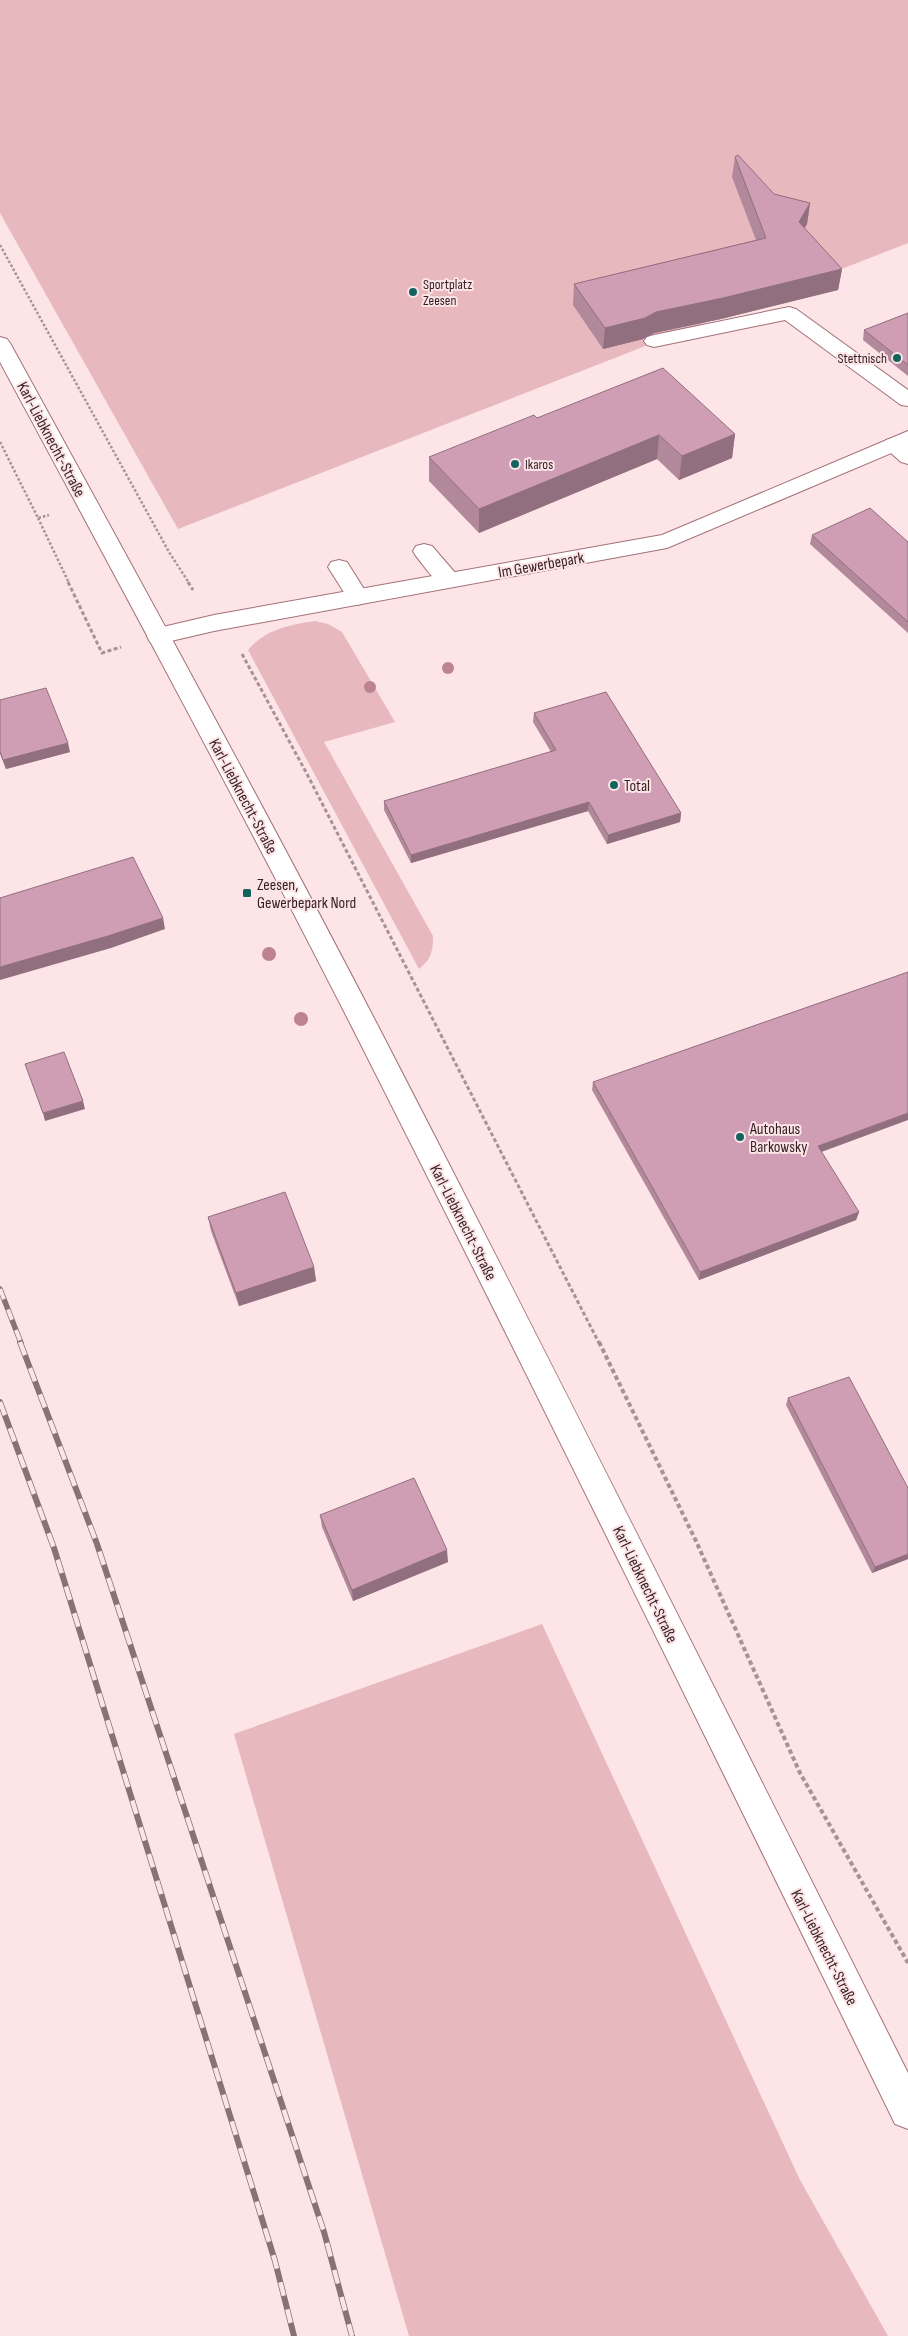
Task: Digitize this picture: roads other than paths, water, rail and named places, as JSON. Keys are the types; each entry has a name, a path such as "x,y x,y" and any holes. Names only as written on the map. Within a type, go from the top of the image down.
{"street":[{"path":"654,341 789,313 908,400"},
{"name":"Karl-Liebknecht-Straße","path":"0,343 374,1044 586,1463 908,2112"},
{"name":"Im Gewerbepark","path":"158,636 214,623 667,541 903,446"},
{"path":"424,551 449,580"},
{"path":"339,567 358,597"}],"railway":[{"path":"0,1289 21,1343"},
{"path":"20,1342 97,1544 324,2232 352,2336"},
{"path":"0,1402 54,1548 275,2261 294,2336"}],"place":[{"name":"Sportplatz Zeesen","path":"413,292"},
{"name":"Stettnisch","path":"897,358"},
{"name":"Ikaros","path":"515,464"},
{"name":"Total","path":"614,785"},
{"name":"Zeesen, Gewerbepark Nord","path":"247,893"},
{"name":"Autohaus Barkowsky","path":"740,1137"}]}
